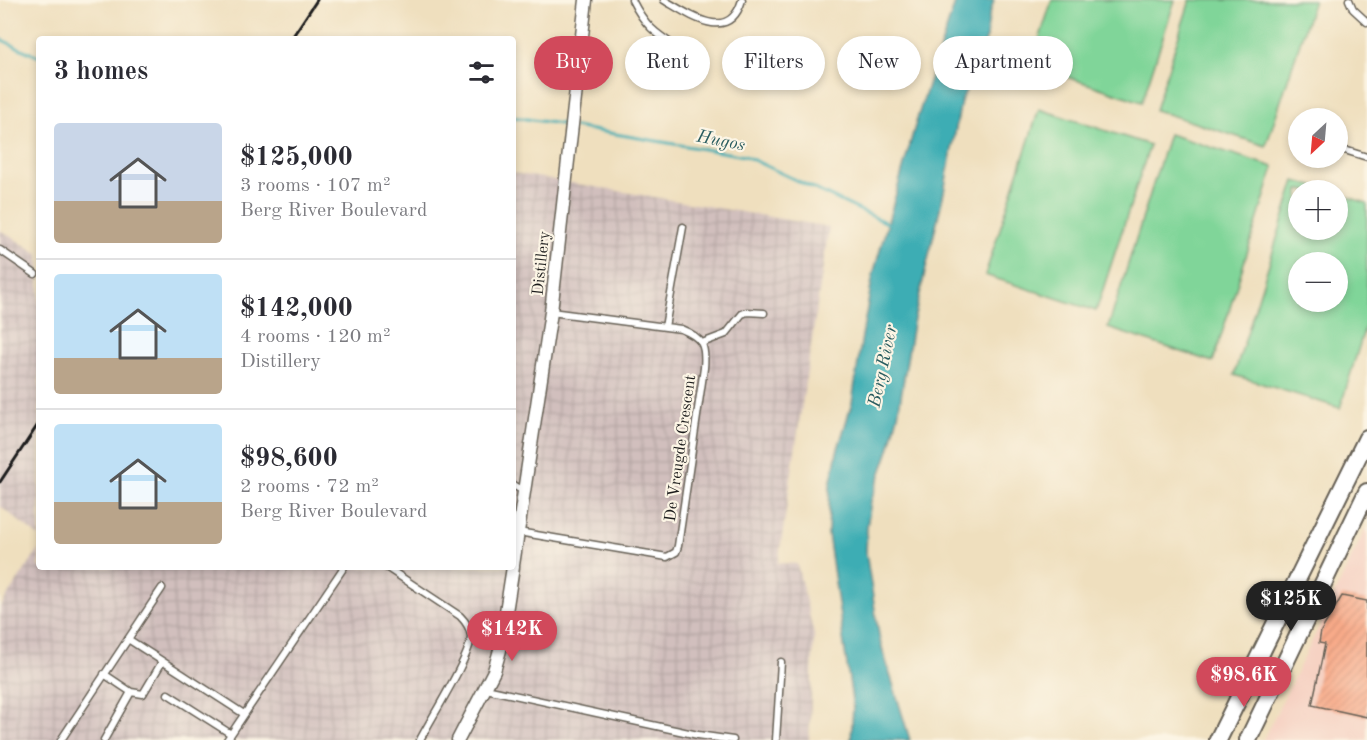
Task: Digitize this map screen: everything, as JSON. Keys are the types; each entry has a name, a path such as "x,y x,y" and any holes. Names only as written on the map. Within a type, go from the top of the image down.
{"street":[{"name":"Distillery","path":"516,546 518,488 551,312 586,0"},
{"path":"1218,740 1367,438"},
{"path":"1248,740 1367,492"},
{"name":"Distillery","path":"458,740 486,689 500,650 512,570"}],"lane":[{"path":"632,0 641,18 660,36"},
{"path":"664,0 707,22 724,24 733,19 742,0"},
{"path":"1349,0 1353,9 1367,22"},
{"path":"1348,151 1367,157"},
{"path":"665,327 683,227"},
{"path":"0,250 35,274"},
{"path":"551,312 681,329 694,335 702,343 726,334 742,314 764,313"},
{"name":"De Vreugde Crescent","path":"518,532 667,557 676,552 706,353 702,343"},
{"path":"168,694 229,737 342,570"},
{"path":"391,570 460,616 465,621 471,635 467,654 420,740"},
{"path":"61,740 162,588"},
{"path":"128,639 244,714"},
{"path":"104,674 131,693 138,695 146,691 162,662"},
{"path":"776,740 781,662"},
{"path":"486,689 698,735 733,740"},
{"path":"104,740 131,693"}],"shaded area":[{"path":"516,174 829,227 778,563 797,564 814,635 809,740 0,740 0,607 36,553 36,570 516,570"},
{"path":"0,230 36,252 36,535 0,506"},
{"path":"1367,525 1367,740 1263,740 1316,633"}],"green space":[{"path":"1052,0 1175,0 1142,102 1073,79 1073,36 1040,36"},
{"path":"1190,0 1314,0 1266,146 1155,110"},
{"path":"1039,109 1150,145 1096,311 985,275"},
{"path":"1169,134 1274,167 1213,362 1108,328"},
{"path":"1348,197 1367,203 1367,321 1340,408 1234,375 1288,203 1288,240 1348,240"}],"water":[{"path":"956,0 994,0 986,36 944,36"},
{"name":"Berg River","path":"933,70 933,90 966,90 961,101 944,192 913,323 898,415 889,450 871,501 867,527 866,553 880,641 910,740 851,740 853,707 828,534 830,485 852,403 873,275"}],"building":[{"path":"1342,596 1367,601 1367,717 1312,705 1325,644 1319,643 1321,631"}],"waterway":[{"name":"Hugos","path":"0,39 36,56"},
{"name":"Hugos","path":"516,117 567,125"},
{"name":"Hugos","path":"574,127 745,156 889,224"}],"railway":[{"path":"293,36 317,0"},
{"path":"0,482 36,428"}]}
